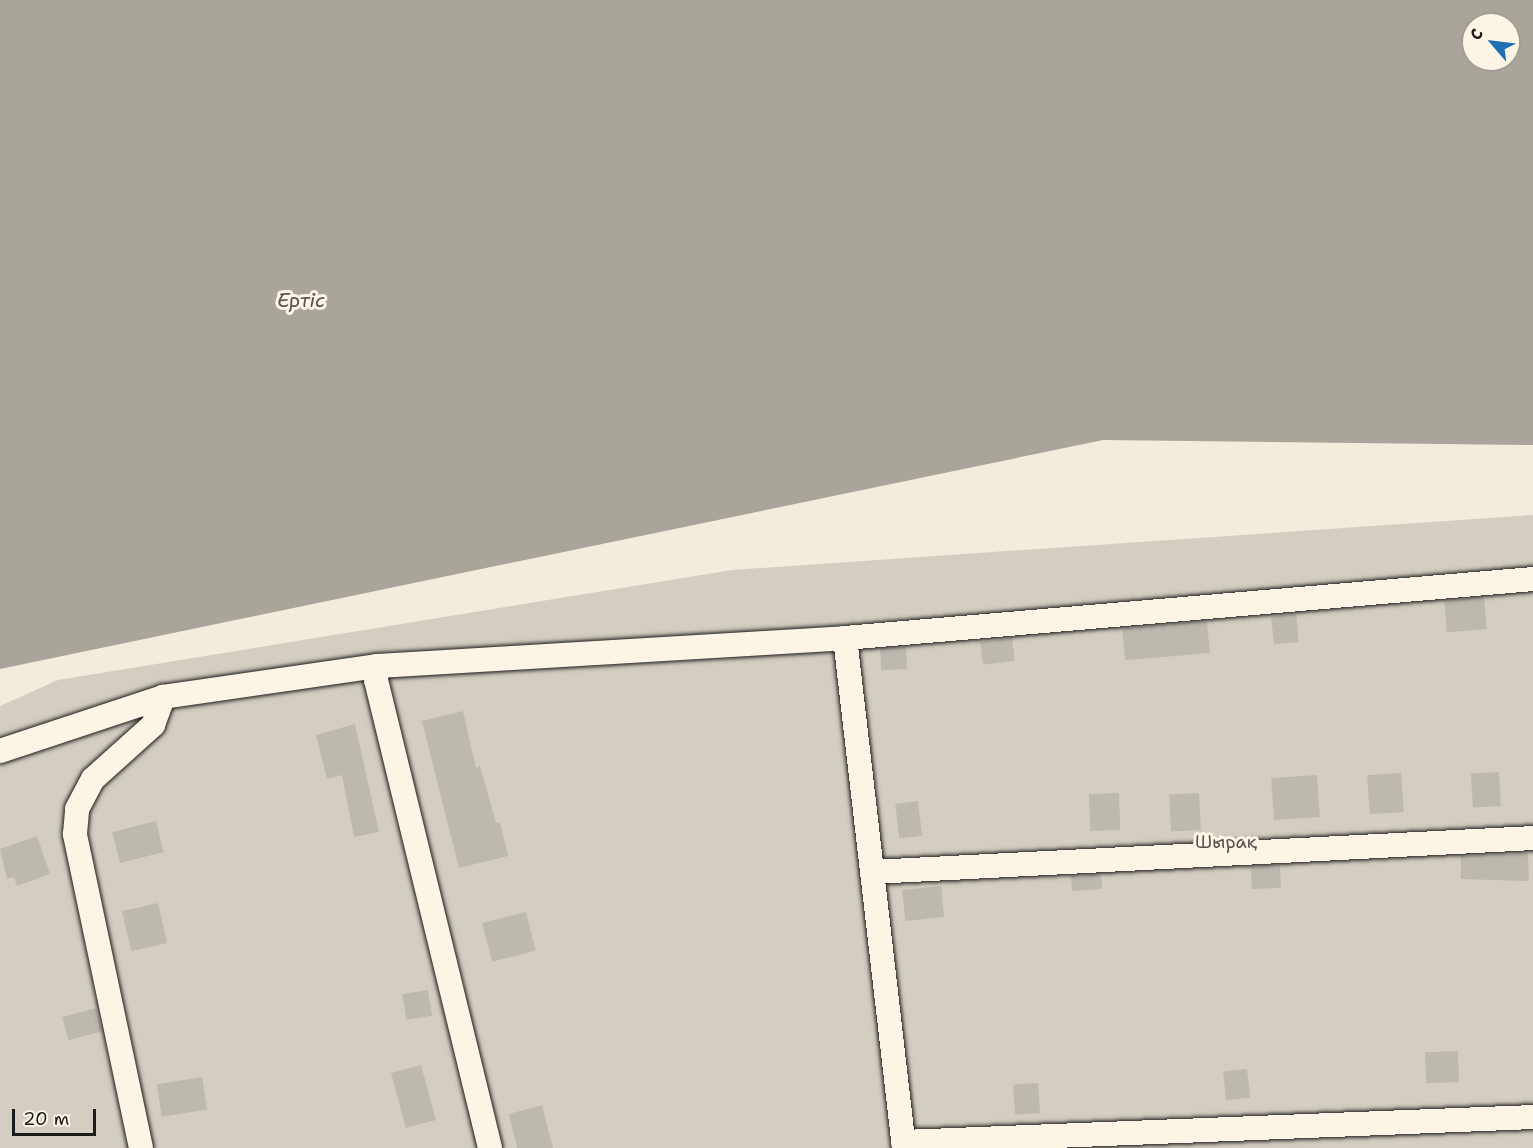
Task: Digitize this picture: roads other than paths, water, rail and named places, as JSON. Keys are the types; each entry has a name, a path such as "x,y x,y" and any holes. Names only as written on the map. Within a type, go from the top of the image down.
{"street":[{"path":"0,750 163,697 377,666 845,638 1533,579"},
{"path":"845,638 904,1145 1533,1117"},
{"path":"377,666 376,680 490,1148"},
{"path":"141,1148 75,834 77,809 93,780 153,725 163,697"},
{"path":"872,872 1533,838"}],"water":[{"name":"Ертіс","path":"0,0 1533,0 1533,445 1103,440 0,669"}],"park label":[{"name":"Шырақ","path":"1226,842"}]}
